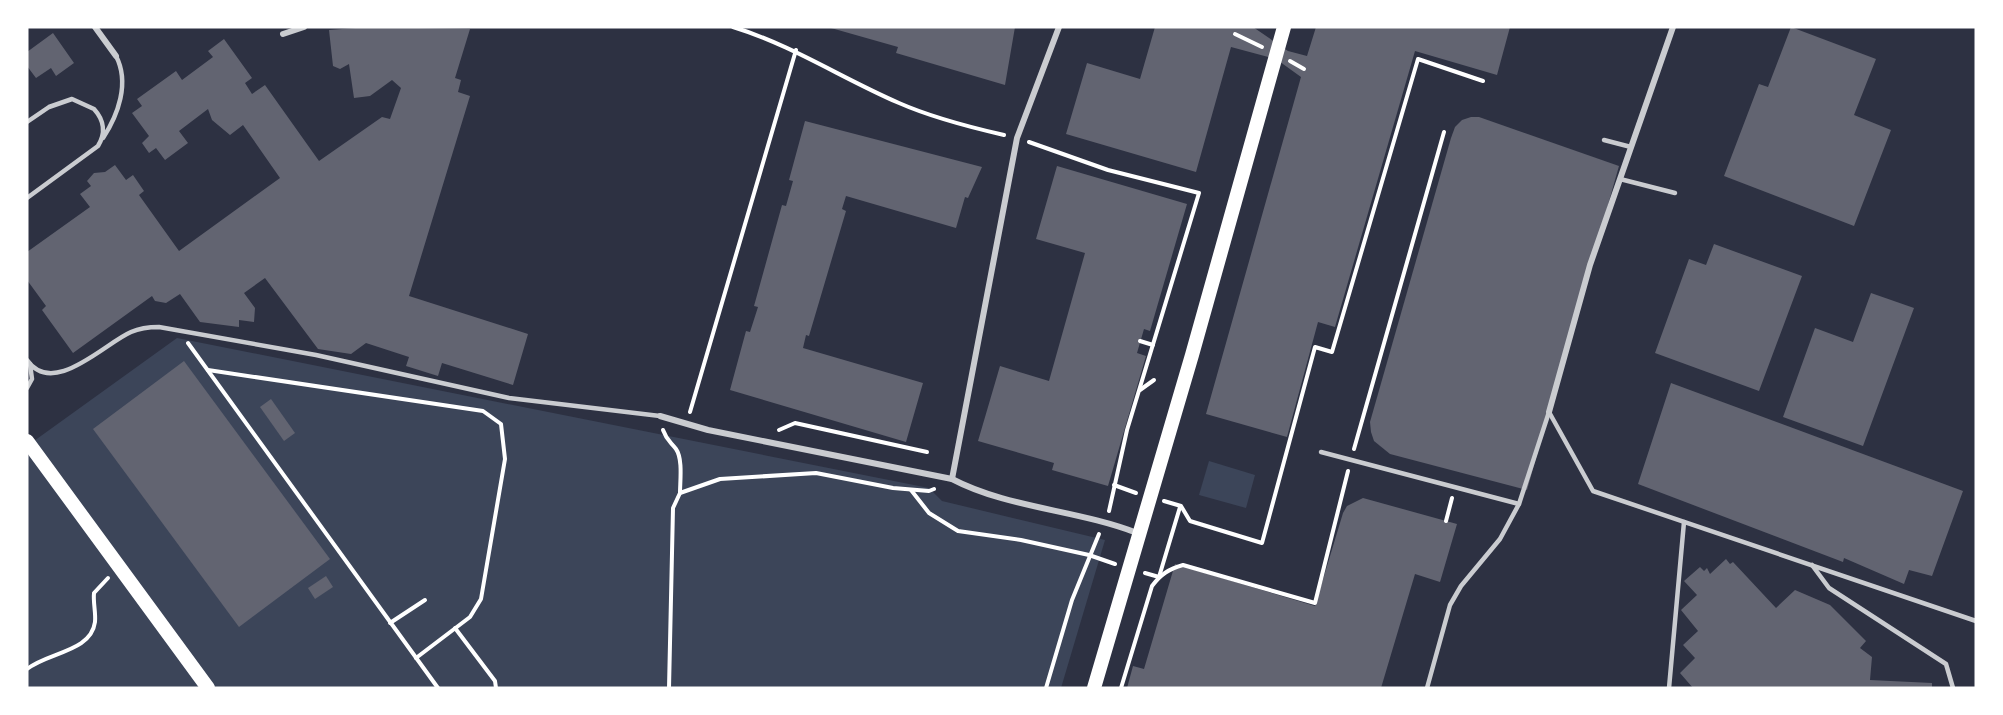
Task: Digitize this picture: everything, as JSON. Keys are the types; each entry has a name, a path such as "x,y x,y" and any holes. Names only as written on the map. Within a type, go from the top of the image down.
{"main road":[{"path":"1094,688 1137,533 1192,355 1284,27"},
{"path":"27,441 208,688"}],"street":[{"path":"95,27 116,56"},
{"path":"283,34 304,27"},
{"path":"952,479 1017,138 1059,27"},
{"path":"1549,412 1590,266 1673,27"},
{"path":"660,416 708,430 952,479 973,490 1106,521 1137,533"}],"lane":[{"path":"278,27 283,34"},
{"path":"27,198 88,154 103,139 113,123 121,96 122,71 116,56"},
{"path":"27,122 59,102 79,100 99,114 103,139"},
{"path":"1604,140 1631,147"},
{"path":"1620,179 1675,193"},
{"path":"28,362 48,373 59,373 72,369 129,333 142,328 178,329 316,355 509,398 660,416"},
{"path":"27,388 32,379 28,362"},
{"path":"1549,412 1593,491 1976,621"},
{"path":"1427,688 1450,605 1461,586 1500,540 1519,504 1549,412"},
{"path":"1321,452 1519,504"},
{"path":"1669,688 1684,522"},
{"path":"1812,565 1829,588 1946,664 1953,688"}],"path":[{"path":"736,27 796,50 900,103 952,123 1017,138 1108,170 1199,193 1139,390 1106,521 1089,555 1072,600 1046,688"},
{"path":"686,423 796,50"},
{"path":"1114,485 1180,506 1190,521 1262,543 1315,347 1332,352 1418,59 1483,81"},
{"path":"178,329 438,688"},
{"path":"1140,341 1153,345"},
{"path":"208,370 483,411 501,424 505,459 481,599 470,617 416,658"},
{"path":"1139,390 1154,380"},
{"path":"680,411 701,415"},
{"path":"660,416 668,443 676,449 678,456 680,492 673,508 669,688"},
{"path":"773,432 795,423 927,452"},
{"path":"680,492 720,479 816,473 911,490 929,513 958,531 1021,540 1089,555 1159,577 1180,506"},
{"path":"27,669 44,658 79,645 89,638 95,625 94,593 120,568"},
{"path":"390,623 425,600"},
{"path":"455,628 495,681 496,688"}],"shaded area":[{"path":"177,338 929,488 942,501 1105,540 1061,688 27,688 27,446"},
{"path":"1209,461 1255,475 1246,508 1199,495"}],"building":[{"path":"368,27 470,29 455,78 461,80 458,92 470,96 409,296 528,334 513,385 442,363 438,376 406,366 409,357 366,343 351,354 318,349 265,278 244,293 255,308 254,322 239,320 239,327 200,322 180,294 166,303 155,301 152,296 73,353 42,310 46,306 27,280 27,252 90,207 80,194 91,186 87,181 94,173 105,172 115,165 126,180 133,175 144,191 139,195 179,251 280,178 243,125 230,135 212,120 208,109 179,131 188,143 165,160 156,148 149,153 142,143 149,136 132,113 142,106 137,99 176,71 182,80 213,57 208,51 224,39 252,78 245,83 252,94 265,85 319,161 382,117 390,119 401,88 392,80 370,96 354,98 349,64 340,69 333,66 329,30"},
{"path":"1015,27 1005,85 896,53 898,47 831,28"},
{"path":"1155,27 1253,27 1288,51 1307,56 1316,27 1510,27 1497,75 1415,51 1335,327 1318,322 1287,437 1206,414 1301,77 1276,59 1231,47 1196,172 1066,134 1087,63 1140,79"},
{"path":"1791,27 1876,59 1854,115 1891,130 1854,226 1724,176 1759,84 1768,87"},
{"path":"53,33 74,63 56,76 51,68 36,78 27,66 27,52"},
{"path":"1479,117 1619,166 1527,490 1390,454 1374,441 1371,432 1370,422 1451,138 1455,127 1462,120"},
{"path":"805,121 982,167 968,198 965,197 956,228 846,196 842,209 846,211 809,336 806,335 803,348 923,383 906,442 730,390 746,331 750,332 758,307 754,306 782,205 786,206 793,181 789,180"},
{"path":"1057,166 1187,204 1150,331 1144,329 1137,353 1146,356 1108,486 1052,470 1054,463 978,441 1000,366 1049,381 1085,253 1036,239"},
{"path":"1714,244 1802,276 1759,391 1655,353 1689,259 1706,265"},
{"path":"1871,293 1914,308 1863,446 1783,417 1815,328 1853,342"},
{"path":"184,361 330,559 239,627 93,429"},
{"path":"1671,383 1963,491 1932,576 1909,570 1904,584 1844,558 1843,562 1638,484"},
{"path":"271,399 295,433 284,441 260,407"},
{"path":"1363,498 1457,524 1440,582 1415,574 1381,688 1127,688 1133,666 1144,669 1175,564 1315,606 1343,513 1347,506"},
{"path":"1726,559 1730,564 1733,562 1776,608 1795,590 1830,605 1866,641 1860,648 1872,657 1870,680 1932,683 1932,688 1693,688 1680,673 1695,658 1683,645 1698,631 1681,610 1697,595 1684,581 1700,567 1704,571 1707,568 1710,574"},
{"path":"326,576 333,587 315,599 308,588"}]}
